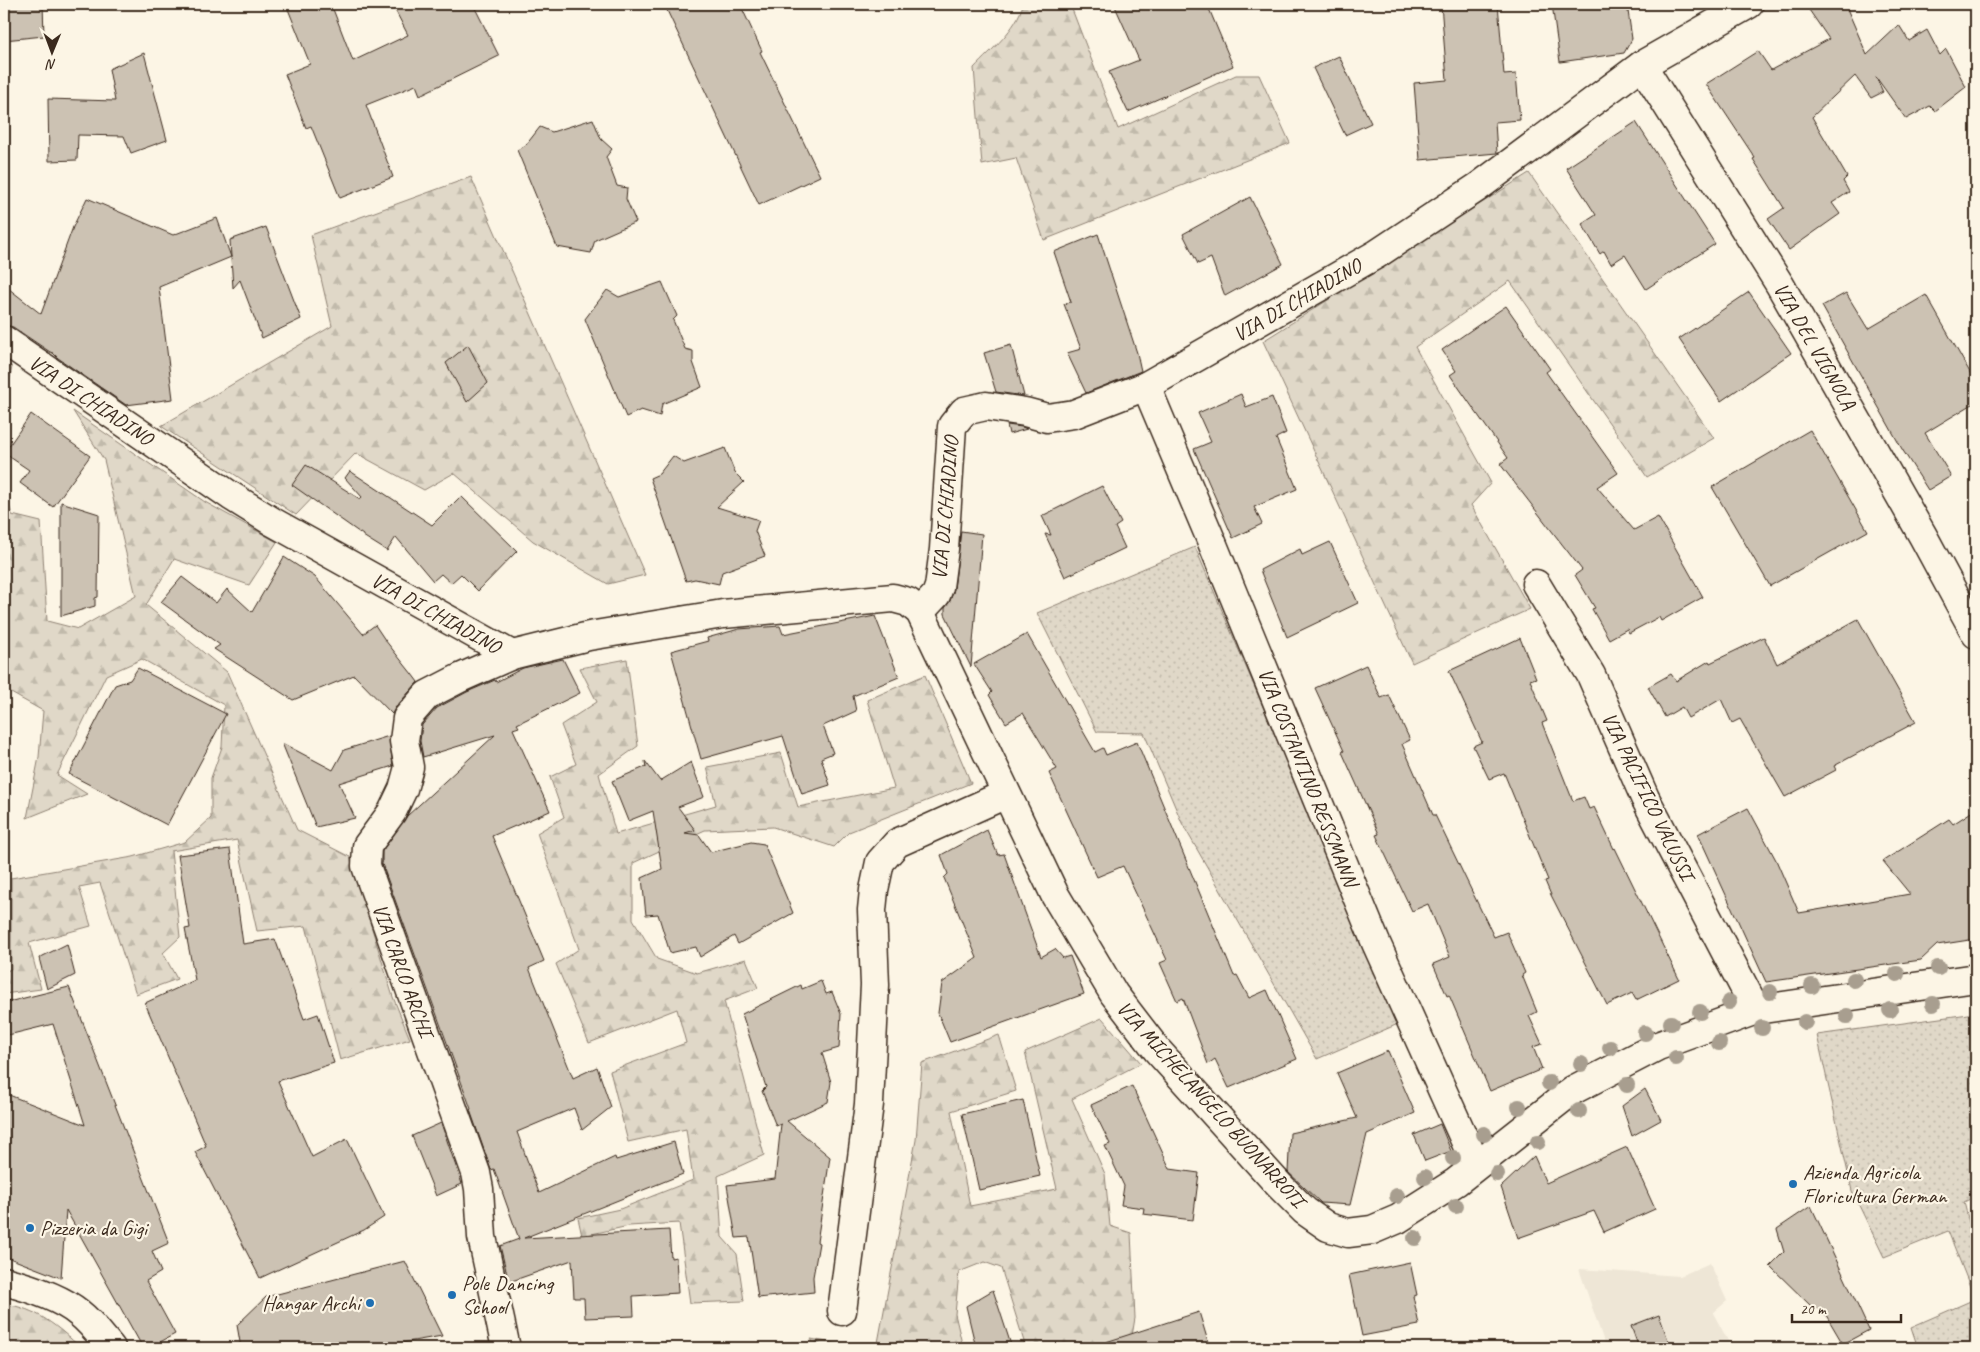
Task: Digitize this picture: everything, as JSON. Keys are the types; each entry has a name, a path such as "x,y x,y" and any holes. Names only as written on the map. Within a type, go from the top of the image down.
{"street":[{"name":"VIA DI CHIADINO","path":"4,340 231,496 273,522 512,655 589,636 658,623 723,614 893,598 908,602 920,612 936,595 939,587 944,549 952,426 964,410 986,406 1025,412 1047,418 1074,414 1146,386 1376,254 1485,182 1642,65 1749,4"},
{"name":"VIA DEL VIGNOLA","path":"1642,65 1780,285 1923,536 1976,634"},
{"name":"VIA COSTANTINO RESSMANN","path":"1146,386 1376,943 1476,1165"},
{"name":"VIA PACIFICO VALUSSI","path":"1536,584 1591,675 1645,798 1756,1010"},
{"name":"VIA MICHELANGELO BUONARROTI","path":"920,612 1055,895 1114,994 1157,1050 1305,1211 1328,1227 1348,1233 1372,1230 1398,1219 1456,1182 1573,1090 1658,1046 1756,1010 1976,978"},
{"name":"VIA CARLO ARCHI","path":"506,1348 485,1253 476,1173 366,866 367,846 392,812 403,789 409,767 404,741 407,718 427,695 512,655"},
{"path":"842,1312 869,1104 875,985 872,910 880,862 897,843 1006,794"},
{"path":"4,1281 33,1289 78,1312 97,1330 111,1348"}],"shaded area":[{"path":"1710,1263 1727,1301 1713,1313 1732,1348 1606,1348 1579,1269 1680,1276"}],"green space":[{"path":"1023,4 1070,4 1118,129 1236,75 1259,75 1290,143 1044,240 1016,158 982,165 974,68 1009,30 1020,13"},
{"path":"1529,173 1714,438 1647,477 1510,281 1415,347 1491,483 1471,505 1530,609 1412,663 1263,341"},
{"path":"471,177 645,575 608,584 533,541 454,473 424,490 356,453 296,515 161,426 332,326 311,235"},
{"path":"4,361 12,367 4,407"},
{"path":"73,411 205,502 277,542 249,585 174,559 146,605 227,672 297,830 350,857 393,997 410,1039 340,1060 306,926 257,931 237,840 171,851 180,937 163,953 177,979 136,994 100,883 79,887 91,926 29,943 41,989 4,994 4,972 11,969 11,878 133,857 185,842 211,818 211,778 222,747 224,705 142,659 106,675 57,775 87,794 27,818 39,757 43,711 4,689 4,489 12,515 41,522 47,621 78,629 136,596 104,460"},
{"path":"1195,547 1398,1024 1317,1059 1182,823 1144,733 1097,732 1037,613"},
{"path":"627,659 638,746 599,774 616,834 716,805 707,767 781,753 798,807 894,788 867,700 925,675 971,783 849,832 834,847 773,827 705,830 633,863 633,919 657,959 697,973 746,959 758,988 724,1001 764,1155 718,1176 722,1237 737,1254 744,1301 690,1303 679,1223 629,1226 582,1236 578,1218 620,1209 693,1180 686,1129 628,1142 610,1071 686,1043 677,1009 589,1043 556,964 579,949 537,833 564,817 550,777 576,764 561,725 597,702 580,668"},
{"path":"1976,1013 1976,1196 1964,1202 1976,1251 1976,1348 1918,1348 1911,1327 1975,1299 1948,1231 1884,1257 1852,1191 1817,1035"},
{"path":"1102,1018 1141,1063 1072,1099 1105,1174 1110,1226 1131,1233 1135,1318 1130,1348 1026,1348 1001,1268 984,1262 959,1272 955,1314 963,1348 877,1348 916,1140 922,1063 999,1035 1016,1091 951,1111 970,1206 1057,1189 1025,1052"},
{"path":"4,1304 16,1306 37,1314 55,1326 81,1348 12,1348 4,1326"},
{"path":"811,1339 860,1348 817,1348"}],"building":[{"path":"4,4 43,4 44,36 4,40"},
{"path":"286,4 331,4 353,61 408,35 392,4 473,4 499,56 420,95 416,85 366,105 393,177 340,198 311,126 306,128 285,74 310,64"},
{"path":"664,4 740,4 762,51 760,52 820,176 759,205"},
{"path":"1114,4 1207,4 1233,66 1128,112 1109,72 1139,60"},
{"path":"1441,4 1498,4 1504,75 1516,74 1520,120 1495,122 1497,153 1420,160 1414,83 1447,80"},
{"path":"1552,4 1627,4 1632,39 1624,53 1560,62"},
{"path":"1805,4 1845,4 1867,55 1899,25 1909,41 1927,30 1940,55 1946,49 1966,87 1935,111 1930,106 1906,119 1876,77 1883,92 1871,98 1855,76 1812,117 1847,177 1843,181 1849,192 1832,203 1840,214 1789,250 1768,219 1784,208 1753,159 1755,158 1706,84 1758,51 1771,70 1829,39"},
{"path":"144,53 167,140 131,153 124,136 78,135 77,160 49,161 48,99 115,101 109,69"},
{"path":"1339,56 1371,123 1345,135 1313,68"},
{"path":"593,119 601,139 612,149 606,157 617,186 627,188 626,199 636,222 595,240 591,253 557,247 517,150 526,145 540,127 552,132"},
{"path":"1636,122 1715,244 1646,289 1625,255 1611,264 1604,251 1600,254 1582,224 1596,215 1566,168"},
{"path":"1250,197 1283,264 1225,296 1211,258 1198,264 1183,234"},
{"path":"87,198 173,235 217,218 231,257 159,287 173,399 126,405 53,353 13,327 4,325 4,285 41,314 73,227"},
{"path":"266,227 301,319 262,338 240,280 233,288 230,240"},
{"path":"1098,234 1137,353 1141,371 1086,393 1067,353 1081,349 1064,304 1071,302 1054,252"},
{"path":"662,282 677,316 673,320 685,349 693,351 693,362 702,387 662,404 660,416 641,410 626,417 585,319 607,290 619,297"},
{"path":"1749,292 1791,353 1721,401 1679,339"},
{"path":"1846,293 1868,329 1926,295 1976,383 1976,402 1925,433 1951,476 1928,490 1902,449 1822,306"},
{"path":"1506,306 1550,369 1546,372 1618,473 1597,487 1634,530 1658,517 1703,597 1661,621 1659,617 1629,633 1627,629 1609,639 1592,609 1595,608 1575,575 1582,570 1500,464 1508,458 1450,375 1456,371 1442,350"},
{"path":"468,345 488,383 467,402 446,363"},
{"path":"1011,345 1024,396 996,392 984,353"},
{"path":"1241,394 1246,407 1272,397 1286,433 1276,438 1297,489 1254,507 1262,524 1233,538 1194,449 1211,442 1198,413"},
{"path":"31,414 90,456 53,507 20,483 29,470 4,453"},
{"path":"1007,425 1022,427 1027,429 1009,434"},
{"path":"1810,430 1868,531 1770,586 1712,487"},
{"path":"725,448 735,473 744,482 717,507 759,520 755,531 765,556 722,572 719,584 695,579 686,581 650,478 659,474 673,456 684,463"},
{"path":"306,465 360,499 362,497 345,478 350,471 432,525 461,496 517,551 478,591 461,574 451,583 441,574 433,581 396,537 387,551 292,485"},
{"path":"1102,486 1121,523 1115,527 1125,548 1065,577 1045,534 1051,535 1042,516"},
{"path":"61,502 99,514 98,597 95,598 95,606 61,616"},
{"path":"961,531 982,534 971,667 945,614 945,608 950,601 954,589"},
{"path":"1330,542 1358,603 1287,637 1260,570 1300,549 1302,555"},
{"path":"284,557 315,577 363,634 375,625 418,682 392,714 354,675 293,700 214,649 220,645 161,602 182,577 216,603 227,589 252,612"},
{"path":"875,616 899,677 853,696 856,711 823,726 833,753 821,758 830,785 802,794 783,736 701,759 671,651 708,641 707,638 739,629 780,626 783,634"},
{"path":"1858,619 1916,722 1834,766 1836,770 1785,797 1740,719 1732,723 1721,699 1688,718 1682,707 1665,717 1648,687 1671,674 1676,681 1709,661 1710,663 1764,637 1777,664"},
{"path":"1027,634 1095,752 1103,748 1106,755 1137,742 1234,976 1237,975 1249,998 1267,990 1297,1059 1229,1088 1215,1059 1208,1064 1183,998 1177,1001 1160,963 1167,960 1123,866 1097,877 1049,773 1057,769 1023,713 1006,723 989,695 992,692 974,664"},
{"path":"1520,638 1536,678 1530,680 1547,721 1542,723 1573,801 1584,797 1589,809 1594,807 1679,979 1636,1000 1632,993 1607,1005 1551,895 1545,881 1548,880 1504,773 1489,779 1473,746 1482,742 1449,671"},
{"path":"563,659 580,693 517,724 519,727 513,729 550,811 492,836 544,961 529,968 573,1078 597,1067 611,1107 582,1130 574,1108 517,1132 539,1193 615,1157 616,1160 674,1142 683,1174 524,1238 669,1230 671,1258 676,1257 678,1293 633,1296 634,1316 585,1318 584,1298 574,1298 572,1260 509,1282 500,1246 519,1239 494,1169 491,1170 471,1109 382,864 382,851 407,816 495,735 423,757 420,741 422,725 437,708 467,692 495,680 496,682 523,668"},
{"path":"1366,665 1381,698 1389,695 1410,740 1402,744 1433,815 1435,815 1494,937 1507,932 1525,973 1522,975 1537,1012 1529,1016 1542,1044 1533,1047 1542,1069 1490,1091 1449,995 1447,996 1433,964 1450,957 1428,904 1412,911 1376,835 1379,834 1315,688"},
{"path":"138,668 226,714 167,825 69,774 115,685 130,680"},
{"path":"389,736 393,766 339,783 355,818 316,827 282,743 333,770 344,750"},
{"path":"645,761 660,781 691,762 704,797 678,807 695,830 685,833 699,835 711,852 751,842 764,844 793,913 738,944 734,936 700,957 696,947 670,953 658,914 646,915 642,878 662,869 653,811 628,821 612,781 646,768"},
{"path":"1748,808 1776,860 1799,913 1910,894 1883,861 1949,819 1953,824 1976,809 1976,939 1937,945 1921,960 1766,982 1698,834"},
{"path":"987,830 998,855 1004,854 1041,957 1055,949 1063,958 1070,956 1084,994 950,1042 938,1013 942,983 977,958 944,878 948,874 941,855"},
{"path":"230,849 243,944 275,939 304,1019 318,1014 334,1063 278,1081 312,1157 347,1139 384,1217 364,1230 260,1278 195,1152 206,1146 145,1003 195,980 185,929 190,928 178,855"},
{"path":"67,944 75,975 47,989 39,958"},
{"path":"821,981 826,994 832,992 841,1014 839,1048 822,1053 831,1082 828,1102 787,1121 830,1157 817,1242 819,1243 813,1277 814,1292 758,1298 749,1237 736,1238 727,1185 775,1179 781,1124 776,1126 762,1091 766,1087 742,1014 801,985 802,989"},
{"path":"69,987 169,1243 152,1251 161,1272 146,1281 175,1334 149,1348 143,1348 66,1210 61,1278 4,1256 4,1093 85,1125 53,1024 4,1036 4,1003"},
{"path":"1388,1051 1415,1113 1367,1134 1350,1205 1321,1203 1288,1172 1290,1133 1357,1118 1337,1073"},
{"path":"1132,1086 1170,1169 1199,1173 1193,1220 1143,1214 1144,1208 1121,1205 1124,1186 1105,1146 1110,1144 1091,1105"},
{"path":"1645,1089 1661,1120 1632,1136 1622,1106"},
{"path":"1023,1100 1040,1176 979,1190 962,1114"},
{"path":"441,1123 462,1184 436,1196 412,1136"},
{"path":"1440,1124 1451,1151 1425,1161 1414,1135"},
{"path":"1627,1147 1655,1209 1604,1232 1594,1211 1518,1238 1501,1187 1534,1156 1546,1183"},
{"path":"1811,1206 1869,1330 1843,1344 1823,1310 1812,1307 1770,1266 1784,1252 1777,1229"},
{"name":"Hangar Archi","path":"405,1261 442,1336 373,1348 241,1348 237,1325 266,1297"},
{"path":"1410,1262 1417,1295 1413,1296 1419,1325 1362,1336 1349,1275"},
{"path":"993,1290 1012,1348 976,1348 966,1306"},
{"path":"1199,1312 1210,1348 1107,1348 1106,1342"},
{"path":"1659,1315 1671,1348 1639,1348 1631,1326"}],"place":[{"name":"Azienda Agricola Floricultura German","path":"1793,1184"},
{"name":"Pizzeria da Gigi","path":"30,1228"},
{"name":"Pole Dancing School","path":"452,1295"},
{"name":"Hangar Archi","path":"370,1303"}]}
